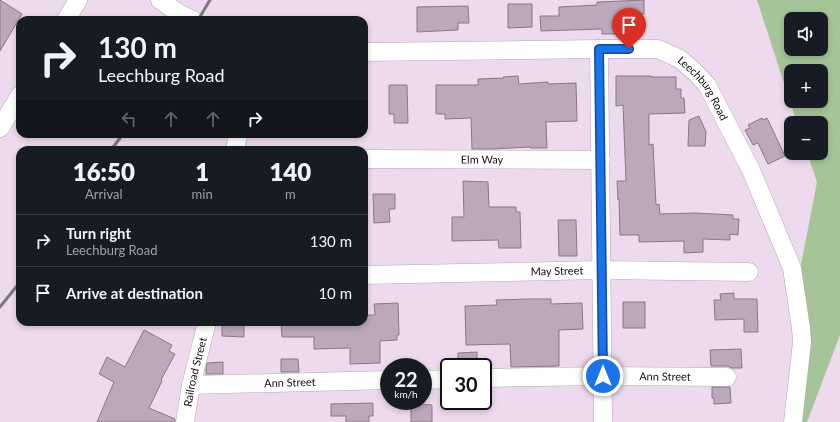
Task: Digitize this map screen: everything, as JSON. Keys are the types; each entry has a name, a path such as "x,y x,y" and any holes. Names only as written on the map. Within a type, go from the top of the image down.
{"street":[{"path":"68,16 78,0"},
{"path":"160,0 184,16"},
{"path":"599,49 603,422"},
{"name":"Leechburg Road","path":"368,52 658,49 680,59 707,85 751,170 792,268 802,342 793,422"},
{"path":"0,128 16,102"},
{"name":"Elm Way","path":"368,159 601,160"},
{"name":"May Street","path":"368,275 602,270 749,272"},
{"name":"Railroad Street","path":"185,422 191,385 206,326"},
{"name":"Ann Street","path":"492,378 603,376 727,377"},
{"name":"Ann Street","path":"191,385 380,380"}],"green space":[{"path":"757,0 840,0 840,335 807,422 793,422 796,291 817,182 809,160 828,160 828,116 795,116 792,108 828,108 828,64 784,64 784,83"}],"building":[{"path":"0,0 22,14 21,16 16,16 16,24 0,51"},
{"path":"644,0 644,14 641,14 642,26 615,27 615,34 602,34 602,29 541,31 540,16 559,16 559,7 597,5 597,2"},
{"path":"508,4 532,4 532,27 508,28"},
{"path":"468,6 469,23 458,23 458,30 417,32 417,7"},
{"path":"518,76 519,84 548,82 548,84 576,83 577,121 546,122 547,148 530,147 472,149 471,118 445,119 445,114 436,114 436,85 478,85 478,79"},
{"path":"616,76 676,77 676,89 681,89 681,98 684,98 685,113 649,114 649,145 653,144 656,205 659,204 660,214 696,213 733,215 733,219 739,219 738,235 730,234 730,240 703,239 703,252 684,253 684,241 639,242 639,235 620,235 617,181 626,181 623,105 616,106"},
{"path":"389,85 407,85 408,123 394,123 394,114 389,114"},
{"path":"699,116 706,132 705,146 688,146 689,120"},
{"path":"762,118 763,120 767,118 784,156 768,164 758,143 753,145 745,130 750,128 748,125"},
{"path":"463,181 488,182 489,207 516,207 516,212 520,212 521,248 499,248 498,240 452,241 452,217 464,217"},
{"path":"373,194 395,194 395,209 389,209 390,222 374,223"},
{"path":"558,220 576,220 577,256 559,256"},
{"path":"734,293 734,299 757,299 758,332 744,332 744,319 715,320 714,300 721,300 720,294"},
{"path":"551,299 551,304 582,303 583,329 559,330 559,366 511,367 510,344 466,345 465,306 497,305 496,300"},
{"path":"623,302 645,302 645,328 623,328"},
{"path":"398,303 399,335 397,335 397,340 380,341 380,363 350,364 350,348 314,349 314,337 282,337 281,326 368,326 368,315 375,315 374,304"},
{"path":"222,326 244,326 244,337 222,336"},
{"path":"144,330 172,345 169,351 175,354 161,380 162,381 149,408 175,419 175,422 97,422 114,382 99,374 107,357 125,367"},
{"path":"741,349 742,368 711,366 710,350"},
{"path":"477,352 477,358 458,358 458,353"},
{"path":"281,359 298,359 299,372 281,372"},
{"path":"223,362 223,374 206,374 207,363"},
{"path":"712,387 730,387 731,403 714,404 714,398 712,398"},
{"path":"373,403 373,416 369,416 369,422 346,422 346,416 331,416 331,404"},
{"path":"411,410 432,410 432,422 411,422"}],"railway":[{"path":"200,16 210,0"},
{"path":"114,146 120,138"},
{"path":"0,307 16,287"}],"route":[{"path":"603,376 599,49 629,49"}]}
